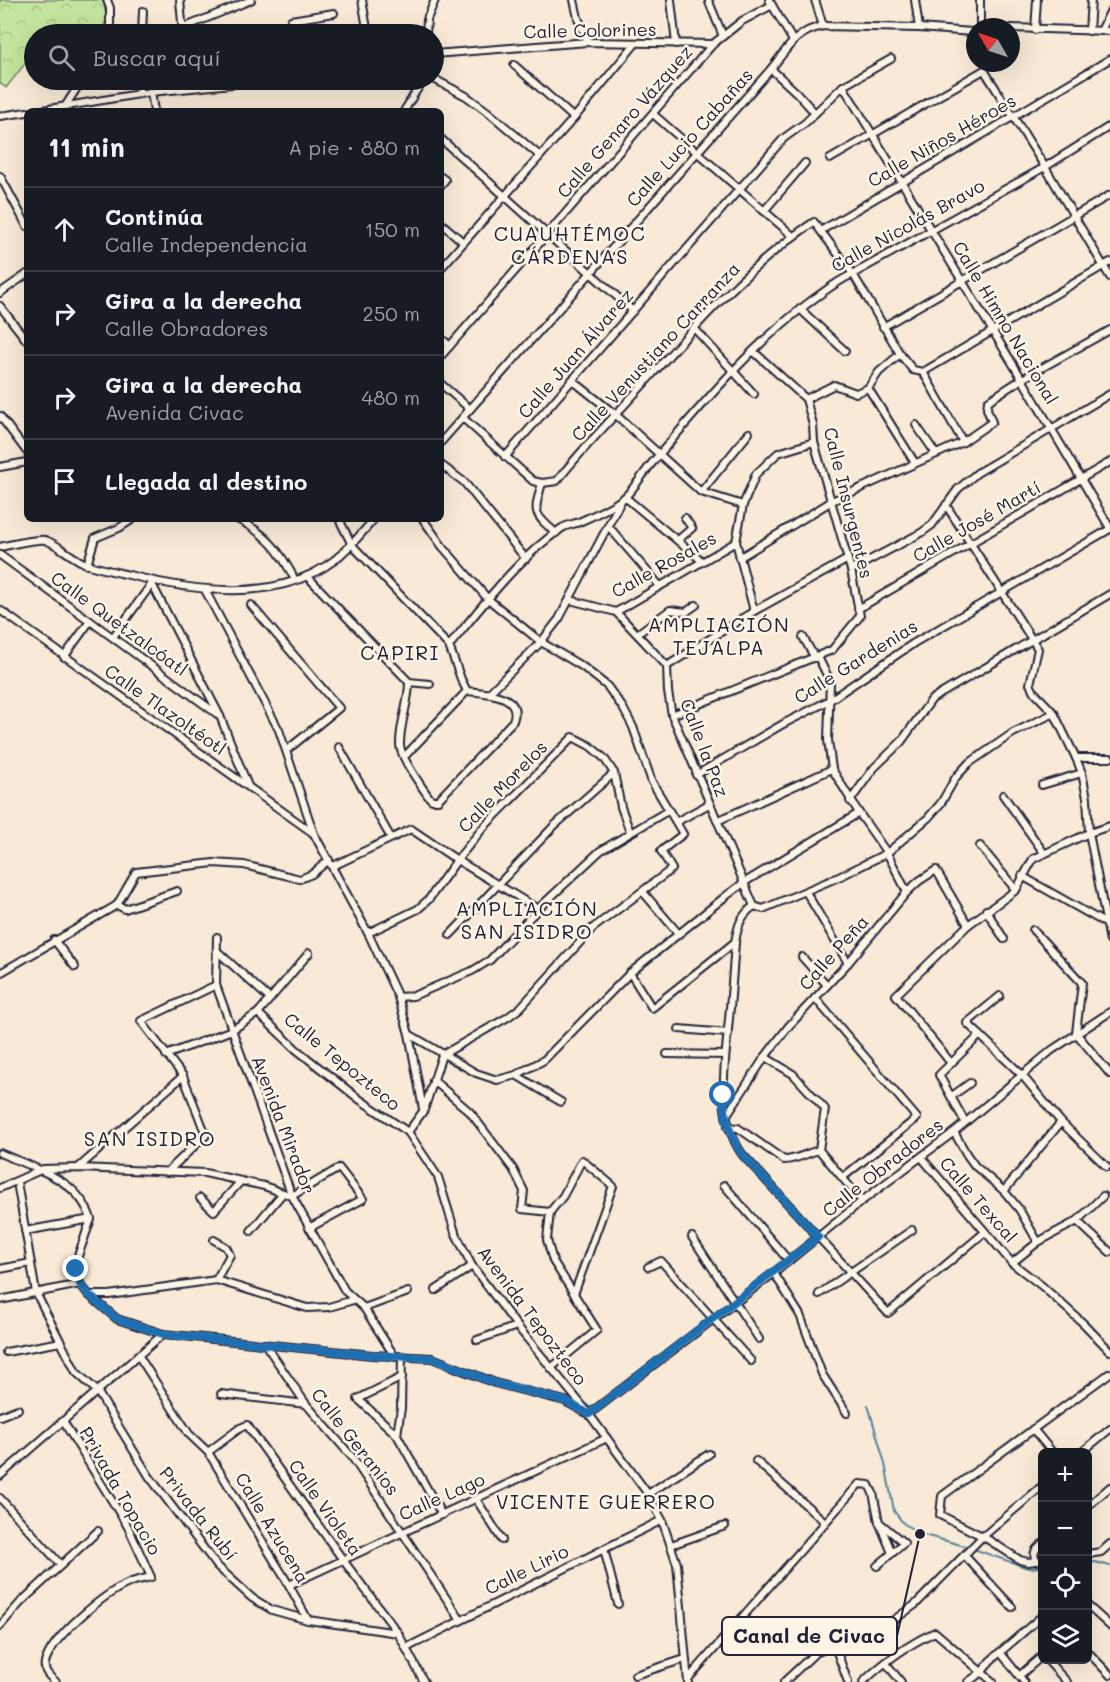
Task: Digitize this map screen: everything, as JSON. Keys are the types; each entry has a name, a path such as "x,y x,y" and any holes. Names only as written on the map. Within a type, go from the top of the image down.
{"street":[{"path":"107,0 110,8 110,24"},
{"path":"180,0 182,24"},
{"path":"198,24 251,0"},
{"path":"362,0 366,24"},
{"path":"427,24 435,0"},
{"path":"574,0 578,18 588,42"},
{"path":"671,0 676,44"},
{"path":"815,0 823,26"},
{"path":"915,0 920,28"},
{"path":"980,0 980,18"},
{"path":"1035,30 1037,0"},
{"path":"1089,31 1091,0"},
{"path":"709,2 723,36"},
{"path":"713,44 771,2 793,41 809,29 823,26 966,32"},
{"path":"142,24 143,11"},
{"path":"1101,32 1110,12"},
{"path":"292,24 291,20 334,13"},
{"path":"1020,29 1110,31"},
{"name":"Calle Lucio Cabañas","path":"444,439 696,151 771,69 793,41"},
{"name":"Calle Colorines","path":"444,53 588,42 713,44"},
{"path":"444,264 574,118 635,44"},
{"name":"Calle Genaro Vázquez","path":"444,353 713,44"},
{"name":"Calle Juan Álvarez","path":"505,457 784,138 843,86 891,58"},
{"name":"Calle Niños Héroes","path":"793,236 814,222 822,230 1110,59"},
{"path":"514,65 574,118"},
{"path":"771,69 815,113"},
{"path":"830,159 984,70 1110,277"},
{"path":"444,84 466,96 488,112 540,156"},
{"name":"Calle Himno Nacional","path":"843,86 1022,378 1110,528"},
{"path":"66,105 76,90"},
{"path":"52,108 166,90"},
{"path":"406,108 417,90"},
{"path":"150,92 153,108"},
{"path":"0,116 24,112"},
{"path":"653,114 793,236"},
{"name":"Calle Nicolás Bravo","path":"624,497 658,455 734,371 800,309 839,280 1045,167 1110,126"},
{"path":"444,143 633,311"},
{"path":"764,211 805,163"},
{"path":"0,176 24,214"},
{"path":"883,327 1110,195"},
{"path":"444,226 463,242"},
{"path":"822,230 853,274 900,354 913,370 923,372 1110,262"},
{"name":"Calle Venustiano Carranza","path":"542,483 557,481 694,328 750,273 793,236"},
{"path":"0,293 24,276"},
{"path":"0,306 24,338"},
{"path":"800,309 845,351"},
{"path":"694,328 754,394"},
{"path":"739,558 832,501 963,442 992,422 987,409 988,401 1022,378 1110,330"},
{"path":"444,341 450,346"},
{"path":"753,351 806,399 834,385 856,393 868,388 879,372 900,354"},
{"path":"923,372 963,442"},
{"path":"572,380 616,415 701,492 743,505"},
{"path":"444,386 471,409"},
{"path":"868,388 915,463"},
{"path":"851,570 921,533 939,517 958,489 976,473 1110,394"},
{"name":"Calle Insurgentes","path":"806,399 813,425 814,442 851,570 859,612"},
{"path":"0,416 24,448"},
{"path":"462,418 533,480 542,483 535,509 540,520 556,533"},
{"path":"916,424 936,454"},
{"path":"701,492 749,434"},
{"path":"754,611 736,542 743,505 756,474 778,453 814,442"},
{"name":"Calle José Martí","path":"859,612 1110,462"},
{"path":"0,467 24,463"},
{"path":"444,467 464,482 526,559"},
{"path":"489,693 541,642 560,619 624,497"},
{"path":"449,646 488,599 526,559 556,533 565,526 579,522 624,497"},
{"path":"624,497 702,561"},
{"path":"946,505 1038,649 1030,684 1034,692 1054,713 1082,774 1087,798 1089,833 1110,941"},
{"path":"678,540 692,528 685,518"},
{"path":"87,565 95,538 128,522"},
{"path":"242,522 263,534 272,543 283,556 295,580"},
{"path":"340,522 352,545 449,646 460,679 467,690 489,693 514,704 516,713 513,722 438,800 432,800 428,796 404,757 399,744 409,682"},
{"path":"0,547 45,540 87,565 153,583 205,590 240,590 307,576 331,563 352,545 371,522"},
{"path":"408,1132 423,1110 442,1057 520,1008 580,941 672,869 661,851 683,834 652,782 633,728 612,692 589,671 541,642 488,599 442,546 425,522"},
{"path":"609,527 659,585"},
{"name":"Calle Gardenias","path":"696,775 783,724 830,700 914,643 1110,528"},
{"name":"Calle Rosales","path":"570,600 616,612 736,542"},
{"name":"Calle Quetzalcóatl","path":"0,555 220,716"},
{"path":"616,612 667,666 754,611 848,559"},
{"path":"307,576 409,682 430,684"},
{"path":"113,637 153,583"},
{"path":"153,583 220,716 249,787"},
{"path":"205,590 279,730 314,834 369,933 398,997 409,1034 423,1110"},
{"path":"850,801 874,768 901,742 932,699 1110,594"},
{"path":"251,605 339,708 287,750"},
{"path":"637,634 670,610 686,612 696,606"},
{"name":"Calle Tlazoltéotl","path":"0,610 314,834"},
{"path":"672,715 832,650 859,612"},
{"path":"64,657 90,621"},
{"path":"803,637 830,681 828,740 832,769 850,801 887,853 907,892"},
{"name":"Calle la Paz","path":"667,666 672,715 754,906"},
{"path":"404,757 467,690"},
{"path":"985,1232 888,1312 742,1154 728,1128 723,1095 735,942 739,923 744,913 754,906 763,909 806,892 887,853 928,818 941,803 956,777 968,764 1013,733 1054,713"},
{"name":"Calle Morelos","path":"369,933 418,909 439,887 483,828 573,736 604,758 614,773 621,807 630,832"},
{"path":"339,747 391,838"},
{"path":"1076,758 1110,758"},
{"path":"717,821 832,769"},
{"path":"450,935 545,835 614,773"},
{"path":"1042,785 1082,774"},
{"path":"1003,795 1044,853"},
{"path":"676,822 709,804"},
{"path":"398,997 412,996 472,971 490,960 538,909 600,851 669,810"},
{"path":"409,1034 442,1057 476,1073 497,1080 516,1075 544,1060 630,973 678,933 745,882 859,813"},
{"path":"951,1063 896,995 968,925 1016,890 1033,859 1089,833 1110,826"},
{"path":"0,973 117,905 136,872 214,863 244,864 300,879 331,863 411,829 538,909"},
{"path":"980,846 1016,890"},
{"name":"Calle Peña","path":"725,1116 788,1027 848,963 907,892 919,881 936,870 968,925"},
{"path":"1022,876 1105,922"},
{"path":"117,905 125,909 177,891"},
{"path":"643,892 678,933"},
{"path":"806,892 848,963"},
{"path":"986,910 1004,939"},
{"path":"1033,930 1082,983 1076,1033 1110,1074"},
{"name":"Avenida Mirador","path":"217,937 216,985 292,1196 345,1291 364,1308 399,1357"},
{"path":"54,940 75,967"},
{"path":"630,973 652,1008 735,942"},
{"path":"217,951 270,999"},
{"path":"166,1055 232,1030 258,1013 309,953"},
{"path":"802,957 827,985"},
{"path":"167,1172 206,1135 183,1076 141,1021 216,985"},
{"path":"1000,996 967,1023 1021,1074 1061,1122 1107,1167"},
{"path":"815,998 917,1118 843,1178"},
{"name":"Calle Obradores","path":"589,1414 954,1132 1021,1074 1076,1033 1110,1012"},
{"name":"Calle Tepozteco","path":"258,1013 297,1050 359,1099 408,1132"},
{"path":"679,1029 728,1033"},
{"path":"965,1122 939,1075 980,1035"},
{"path":"667,1054 725,1055"},
{"path":"765,1057 793,1074 825,1110 819,1150 862,1201"},
{"path":"516,1075 561,1102"},
{"path":"78,1168 183,1076"},
{"path":"433,1080 470,1112 513,1169 524,1191 522,1209 550,1212"},
{"path":"952,1096 970,1083"},
{"path":"1004,1191 1061,1122"},
{"path":"728,1128 738,1128 784,1160 793,1160 805,1153 819,1150"},
{"name":"Avenida Tepozteco","path":"408,1132 438,1177 455,1232 472,1266 607,1438 648,1494 662,1520 671,1545 679,1582 685,1659 689,1680"},
{"path":"954,1132 975,1166 1004,1191 1019,1209 1038,1242"},
{"path":"0,1153 43,1169 81,1197 91,1219 78,1256 76,1269 80,1284 89,1295 117,1319 163,1334 399,1357 432,1358 495,1383 565,1401 589,1414"},
{"name":"Calle Texcal","path":"921,1157 1012,1263 1042,1286 1110,1351"},
{"path":"551,1368 597,1330 574,1294 553,1261 547,1240 550,1212 563,1196 582,1160 612,1186 574,1294"},
{"path":"0,1188 43,1169 78,1168 205,1173 264,1186 292,1196 339,1168 363,1199 309,1228"},
{"path":"200,1198 214,1211 241,1181"},
{"name":"Privada Rubí","path":"17,1182 36,1293 76,1372 97,1391 149,1476 217,1566 252,1598 272,1610 308,1620"},
{"path":"724,1185 790,1260"},
{"path":"251,1231 282,1194"},
{"path":"1012,1263 1038,1242 1077,1221 1103,1196"},
{"path":"25,1231 91,1219"},
{"path":"1077,1221 1110,1252"},
{"path":"819,1294 912,1230"},
{"path":"692,1237 759,1339"},
{"path":"214,1239 226,1247 230,1255 216,1280"},
{"path":"648,1268 661,1261 751,1361"},
{"path":"0,1269 31,1263"},
{"path":"436,1290 472,1266"},
{"path":"774,1273 800,1315 822,1374 847,1413"},
{"path":"89,1295 109,1295 216,1280 307,1308 329,1307 353,1300"},
{"path":"0,1300 80,1284"},
{"path":"364,1308 408,1292"},
{"path":"477,1340 517,1326"},
{"path":"0,1476 163,1334"},
{"path":"6,1352 60,1342"},
{"name":"Calle Geranios","path":"265,1344 306,1404 352,1457 460,1619"},
{"name":"Calle Azucena","path":"138,1355 189,1434 208,1452 308,1620"},
{"path":"396,1435 401,1408 402,1377 399,1357"},
{"path":"1038,1563 1020,1560 940,1515 942,1496 1110,1373"},
{"path":"402,1377 358,1399 396,1435 442,1515"},
{"path":"221,1394 306,1404"},
{"path":"0,1416 18,1409"},
{"name":"Privada Topacio","path":"56,1682 46,1672 45,1664 53,1647 72,1624 98,1602 129,1583 152,1577 128,1527 63,1421"},
{"name":"Calle Violeta","path":"208,1452 240,1428 248,1425 343,1560 398,1633 424,1682"},
{"path":"1032,1429 1049,1448"},
{"path":"1087,1448 1110,1429"},
{"name":"Calle Lago","path":"289,1585 607,1438"},
{"path":"648,1494 709,1454"},
{"path":"756,1461 825,1522"},
{"path":"689,1680 859,1484 869,1485 873,1492 879,1522 892,1553"},
{"path":"1092,1502 1110,1487"},
{"path":"784,1682 815,1653 891,1622 916,1604 982,1538 1038,1489"},
{"path":"0,1498 61,1565"},
{"path":"476,1499 502,1540"},
{"name":"Calle Lirio","path":"406,1648 662,1520"},
{"path":"877,1566 904,1543 879,1522"},
{"path":"671,1545 724,1526"},
{"path":"0,1626 21,1602 98,1532"},
{"path":"1092,1553 1101,1552 1110,1544"},
{"path":"1038,1547 1034,1555 1038,1560"},
{"path":"604,1549 618,1604"},
{"path":"967,1554 1012,1607"},
{"path":"1092,1610 1110,1626"},
{"path":"968,1682 982,1672 990,1661 1038,1619"},
{"path":"308,1620 398,1633"},
{"path":"863,1682 921,1638 936,1632 993,1682"},
{"path":"834,1644 848,1682"},
{"path":"1000,1652 1022,1679 1038,1661"},
{"path":"1092,1656 1110,1675"},
{"path":"635,1675 685,1659"},
{"path":"886,1663 901,1682"},
{"path":"1051,1664 1066,1682"}],"green space":[{"path":"0,0 103,0 107,19 105,24 24,24 24,65 6,88 0,83"}],"waterway":[{"path":"868,1405 885,1464 894,1511 903,1523 920,1534 965,1546 1028,1568 1038,1567"},
{"path":"1092,1562 1110,1566"}],"place":[{"name":"Canal de Civac","path":"920,1534"}],"district":[{"name":"CUAUHTÉMOC CÁRDENAS","path":"570,246"},
{"name":"AMPLIACIÓN TEJALPA","path":"719,636"},
{"name":"CAPIRI","path":"400,653"},
{"name":"AMPLIACIÓN SAN ISIDRO","path":"527,920"},
{"name":"SAN ISIDRO","path":"150,1139"},
{"name":"VICENTE GUERRERO","path":"606,1502"}],"route":[{"path":"76,1269 80,1284 89,1295 117,1319 163,1334 372,1355 432,1358 495,1383 565,1401 589,1414 818,1237 742,1154 728,1128 723,1095"}]}
